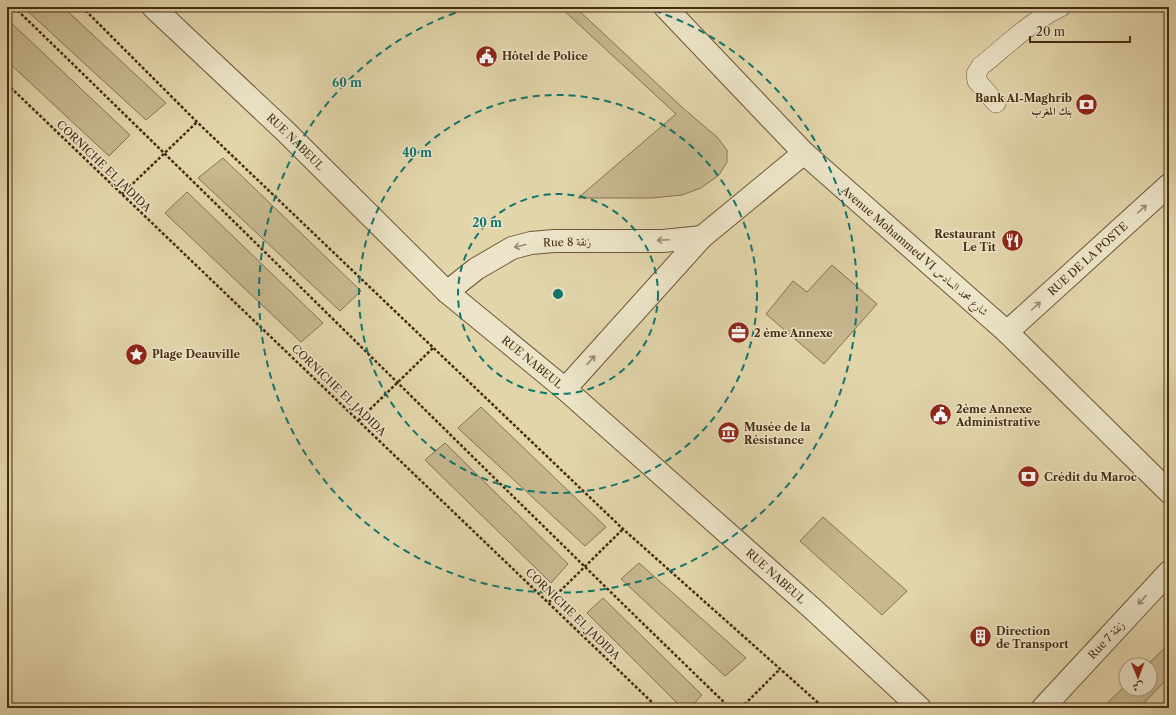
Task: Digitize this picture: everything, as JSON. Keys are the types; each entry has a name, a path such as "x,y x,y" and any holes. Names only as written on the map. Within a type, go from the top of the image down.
{"street":[{"name":"RUE NABEUL","path":"153,7 285,131 447,292 565,389 814,610 920,708"},
{"name":"Avenue Mohammed VI شارع محمد السادس","path":"665,7 804,154 1007,332 1169,492"},
{"path":"565,389 702,236 804,154"},
{"name":"RUE DE LA POSTE","path":"1007,332 1169,185"},
{"name":"Rue 8 زنقة","path":"447,292 476,269 512,248 531,243 554,241 663,240 702,236"},
{"name":"Rue 7 زنقة","path":"1043,708 1169,572"}],"lane":[{"path":"996,103 977,81 976,74 981,66 1032,25 1049,13 1061,7"}],"path":[{"path":"14,7 165,153 585,568 730,708"},
{"path":"82,7 197,122 624,529 824,708"},
{"name":"CORNICHE EL JADIDA","path":"7,84 550,602 658,708"},
{"path":"122,194 197,122"},
{"path":"359,420 434,347"},
{"path":"550,602 624,529"},
{"path":"741,708 780,669"}],"shaded area":[{"path":"23,7 63,7 166,103 146,120"},
{"path":"560,7 575,7 684,109 717,137 727,150 727,162 719,175 701,188 682,195 652,198 578,198 676,114"},
{"path":"7,19 130,135 109,156 7,61"},
{"path":"223,158 361,291 340,311 198,178"},
{"path":"187,192 323,323 301,342 165,213"},
{"path":"832,265 877,304 824,364 766,314 793,281 807,292"},
{"path":"481,407 606,527 585,546 458,428"},
{"path":"445,443 568,564 551,583 425,460"},
{"path":"823,517 907,591 882,615 800,541"},
{"path":"639,563 746,658 725,676 621,579"},
{"path":"603,598 702,695 690,708 682,708 587,613"},
{"path":"1169,644 1169,677 1158,688 1158,657 1155,657"},
{"path":"1118,693 1118,697 1150,697 1139,708 1102,708"}],"place":[{"name":"Hôtel de Police","path":"487,56"},
{"name":"Bank Al-Maghrib بنك المغرب","path":"1087,104"},
{"name":"Restaurant Le Tit","path":"1012,240"},
{"name":"2 ème Annexe","path":"738,333"},
{"name":"Plage Deauville","path":"136,354"},
{"name":"2ème Annexe Administrative","path":"940,415"},
{"name":"Musée de la Résistance","path":"728,433"},
{"name":"Crédit du Maroc","path":"1029,477"},
{"name":"Direction de Transport","path":"980,637"}]}
